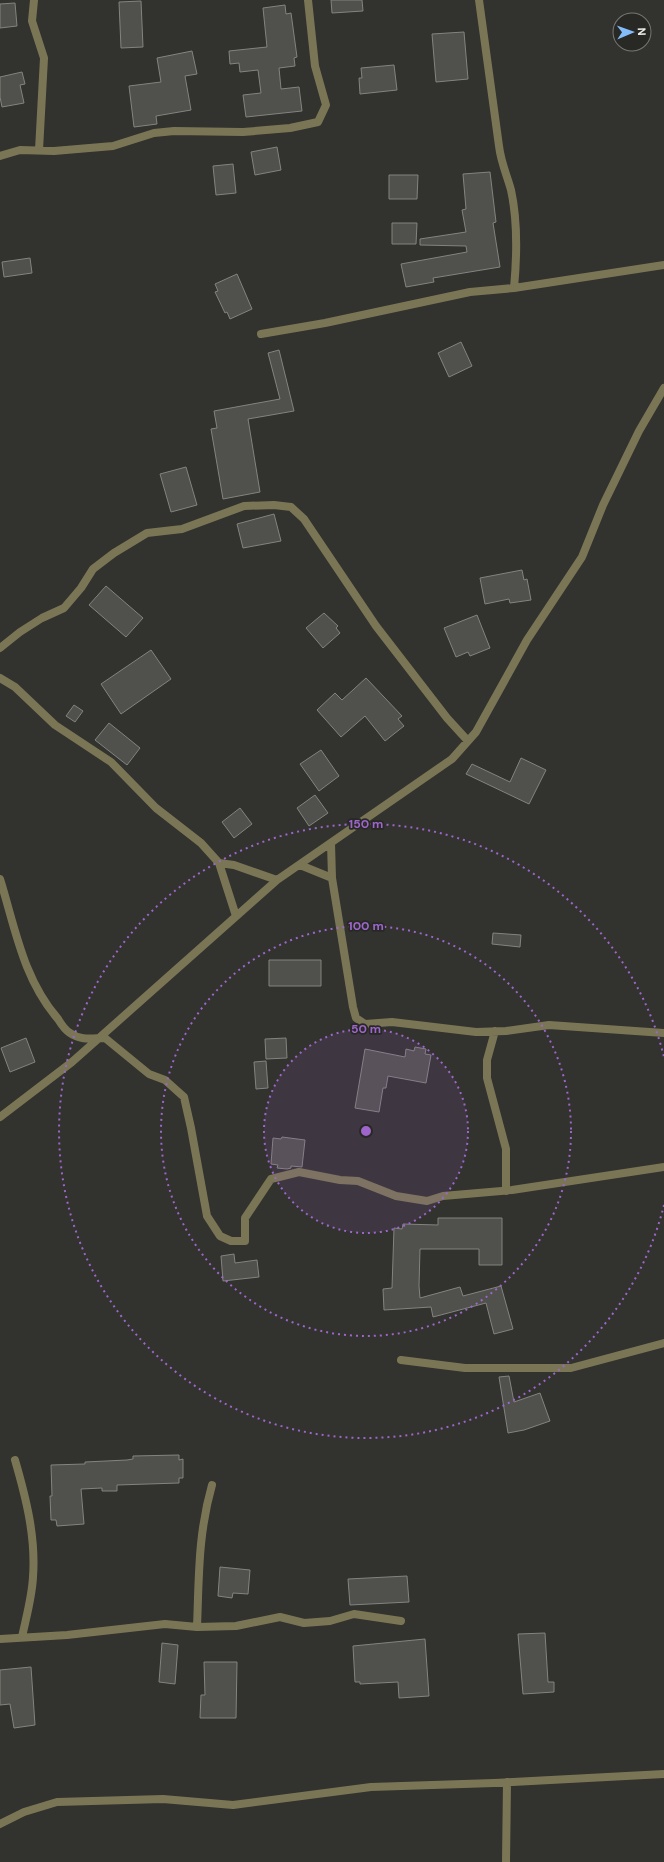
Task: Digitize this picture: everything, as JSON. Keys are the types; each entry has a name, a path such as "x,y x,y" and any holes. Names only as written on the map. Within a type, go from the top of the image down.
{"street":[{"path":"34,0 32,21 44,58 39,150"},
{"path":"0,156 20,150 113,146 154,133 243,132 290,128 318,122 326,105 315,66 308,0"},
{"path":"479,0 502,165 511,190 517,265 514,288"},
{"path":"261,334 325,324 470,292 514,288 664,265"},
{"path":"0,1117 72,1062 277,880 452,759 476,732 527,640 582,557 603,505 640,431 664,388"},
{"path":"0,648 20,632 42,618 64,608 81,588 93,569 114,553 147,533 182,529 244,506 274,505 291,507 304,519 376,626 447,718 468,741"},
{"path":"0,678 15,687 54,725 111,762 156,808 201,843 218,863 236,916"},
{"path":"331,843 332,878 353,1007 356,1018 365,1024 392,1022 476,1032 549,1025 664,1033"},
{"path":"218,863 234,864 277,880"},
{"path":"300,865 332,878"},
{"path":"0,879 25,966 40,995 52,1013 70,1033 86,1040 105,1038 149,1074 165,1080 184,1097 207,1216 220,1236 231,1241 245,1241 246,1218 271,1179 278,1176 299,1172 340,1180 358,1181 396,1196 427,1200 443,1196 506,1190 664,1167"},
{"path":"495,1031 487,1060 488,1078 506,1149 506,1190"},
{"path":"401,1360 465,1368 571,1368 664,1343"},
{"path":"15,1460 28,1505 32,1546 33,1578 22,1637"},
{"path":"197,1627 201,1539 204,1513 212,1485"},
{"path":"0,1639 67,1635 165,1624 197,1627 236,1626 280,1617 304,1623 330,1621 354,1614 401,1621"},
{"path":"0,1824 24,1812 57,1802 163,1799 233,1805 371,1786 507,1782 664,1774"},
{"path":"506,1862 507,1782"}],"building":[{"path":"331,0 362,0 363,11 332,13"},
{"path":"141,1 143,47 121,48 119,2"},
{"path":"15,3 17,26 0,28 0,4"},
{"path":"285,5 286,14 291,13 297,57 294,58 295,66 279,68 281,89 299,87 302,111 246,117 243,95 261,93 258,70 240,72 239,63 230,64 229,51 267,47 263,8"},
{"path":"464,32 468,79 436,82 432,34"},
{"path":"192,51 197,74 185,76 191,110 156,116 157,124 134,127 129,86 161,82 157,58"},
{"path":"394,65 397,90 360,94 359,78 362,78 361,68"},
{"path":"22,72 25,84 20,85 24,103 2,107 0,97 0,77"},
{"path":"277,147 281,170 255,175 251,152"},
{"path":"233,164 236,193 216,195 213,166"},
{"path":"490,172 496,222 493,223 500,267 433,278 434,282 406,287 401,264 467,252 466,246 420,245 420,239 466,232 462,210 466,209 463,174"},
{"path":"389,175 418,175 417,199 389,199"},
{"path":"392,223 417,223 416,244 392,244"},
{"path":"30,258 32,273 4,277 2,262"},
{"path":"237,274 252,309 230,319 227,312 225,313 215,292 218,291 215,284"},
{"path":"461,342 472,366 449,377 438,353"},
{"path":"279,350 294,411 248,419 260,492 223,499 211,429 217,428 214,411 280,399 268,353"},
{"path":"186,467 197,505 171,512 160,474"},
{"path":"274,514 281,541 243,548 237,524"},
{"path":"522,570 524,580 527,579 531,600 510,603 509,599 485,604 480,578"},
{"path":"106,586 143,618 126,637 89,605"},
{"path":"324,613 338,626 336,628 340,633 323,648 306,628"},
{"path":"477,615 490,648 470,656 468,652 456,657 444,628"},
{"path":"151,650 171,679 121,714 101,684"},
{"path":"366,678 402,716 398,719 404,726 385,741 365,716 341,737 317,710 335,693 342,700"},
{"path":"74,705 83,711 75,722 66,716"},
{"path":"109,723 140,748 127,765 95,740"},
{"path":"321,750 339,776 319,791 300,764"},
{"path":"521,758 546,770 529,804 466,774 472,764 510,782"},
{"path":"315,795 328,813 309,826 297,808"},
{"path":"240,808 252,824 234,838 222,822"},
{"path":"493,933 521,935 520,947 492,944"},
{"path":"269,960 321,960 321,986 269,986"},
{"path":"26,1038 35,1062 10,1072 1,1048"},
{"path":"286,1038 287,1058 266,1059 265,1039"},
{"path":"415,1047 426,1049 425,1054 431,1055 426,1083 388,1076 386,1088 383,1088 379,1112 355,1108 365,1049 405,1057 406,1049 414,1051"},
{"path":"266,1061 268,1088 256,1089 254,1062"},
{"path":"282,1137 305,1140 302,1167 291,1166 291,1168 287,1169 277,1168 278,1165 271,1164 273,1138 281,1139"},
{"path":"438,1218 502,1218 502,1265 479,1265 479,1249 420,1249 420,1298 460,1287 463,1296 501,1286 513,1329 494,1334 486,1303 433,1317 431,1307 384,1310 383,1289 392,1288 394,1228 402,1229 403,1224 438,1225"},
{"path":"234,1254 235,1263 257,1260 259,1277 223,1281 221,1256"},
{"path":"509,1376 514,1402 540,1393 550,1421 524,1430 508,1433 499,1377"},
{"path":"179,1455 179,1460 183,1459 183,1478 179,1478 179,1483 117,1485 117,1491 102,1491 102,1488 81,1489 84,1524 57,1526 56,1520 51,1520 51,1465 85,1464 85,1462 127,1460 133,1459 133,1456"},
{"path":"220,1567 250,1570 248,1594 233,1593 232,1598 218,1596"},
{"path":"407,1576 409,1602 350,1605 348,1579"},
{"path":"545,1633 548,1682 554,1682 554,1692 523,1694 518,1634"},
{"path":"425,1639 429,1696 399,1698 398,1682 360,1684 360,1682 355,1682 353,1646"},
{"path":"162,1643 178,1645 175,1684 159,1682"},
{"path":"204,1662 237,1662 236,1718 200,1718 201,1695 205,1695"},
{"path":"31,1667 35,1725 14,1728 10,1704 0,1705 0,1670"}]}
